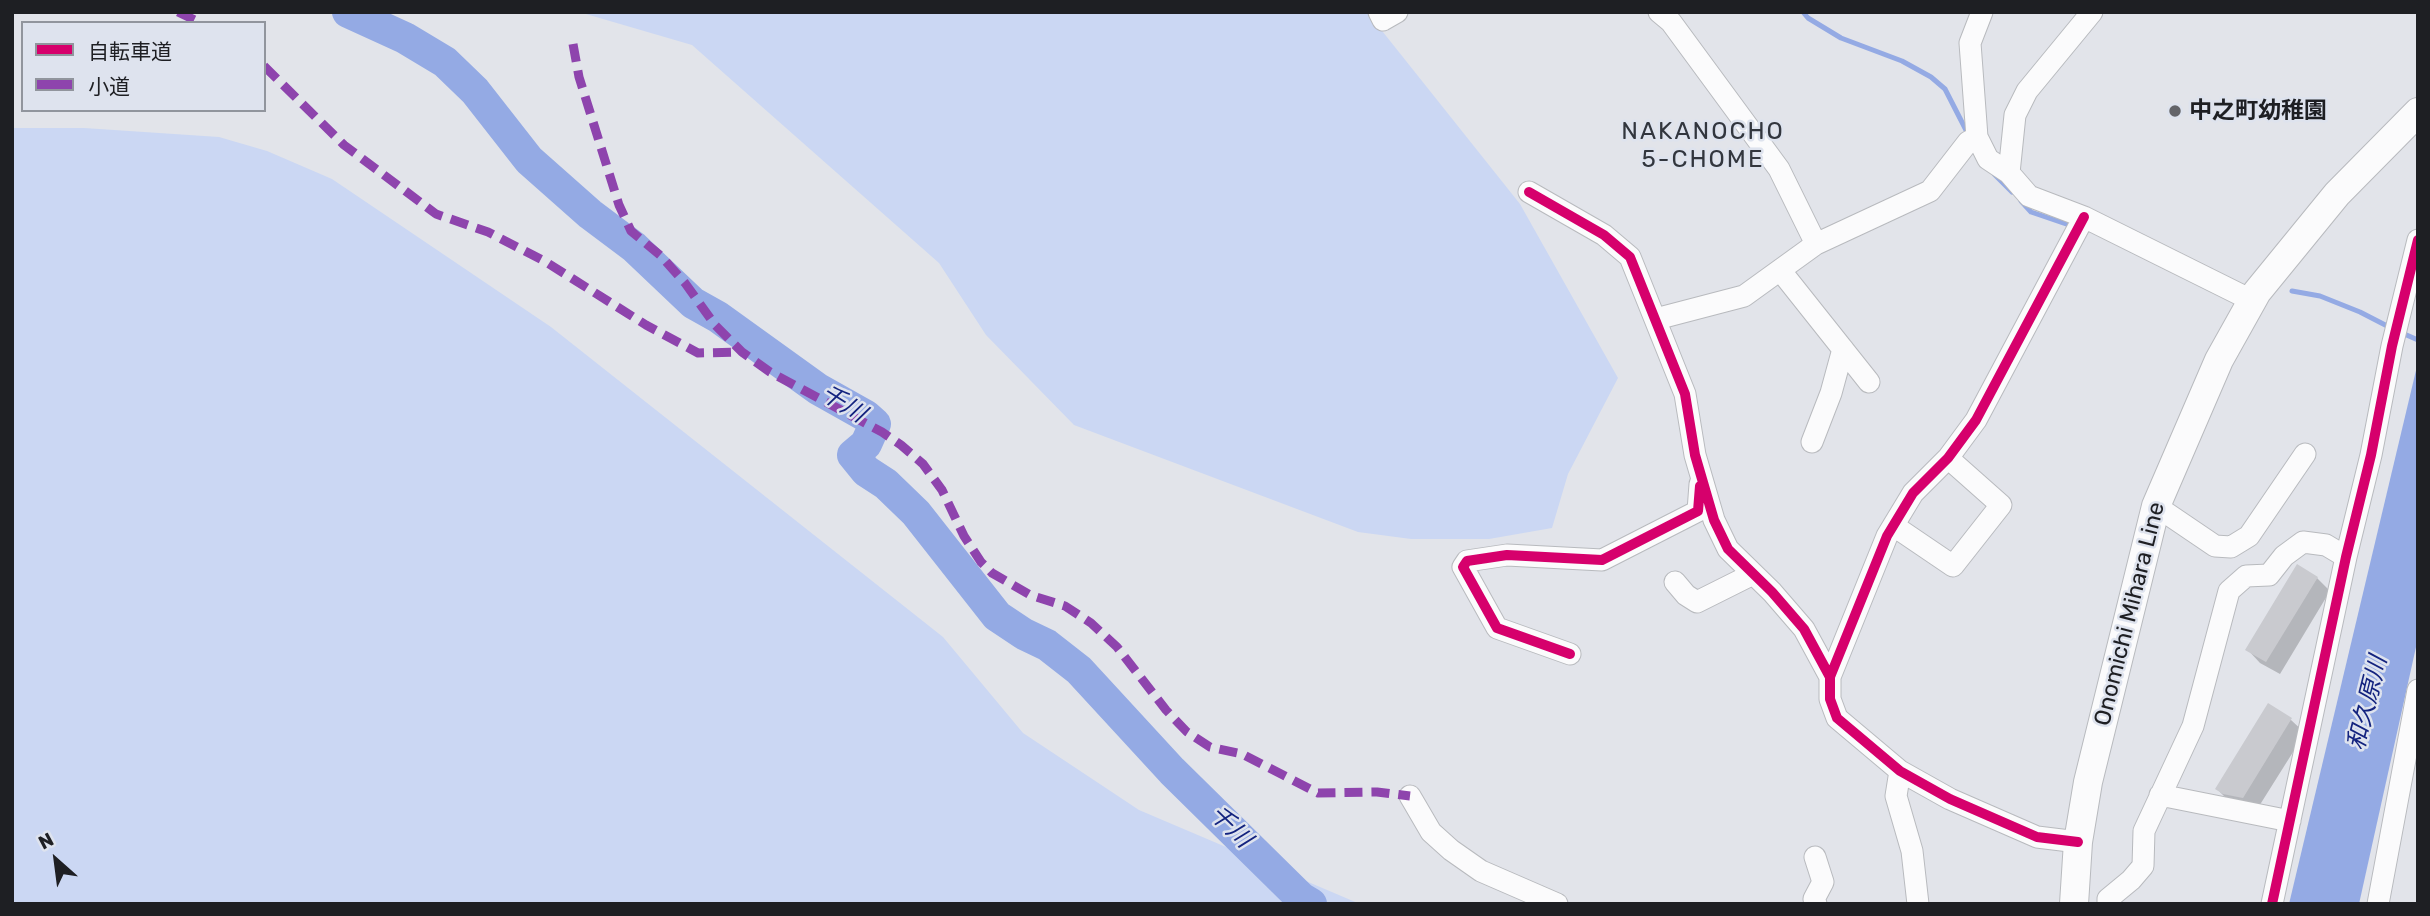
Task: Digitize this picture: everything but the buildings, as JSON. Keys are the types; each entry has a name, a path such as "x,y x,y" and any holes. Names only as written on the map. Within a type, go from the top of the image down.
{"main road":[{"name":"Onomichi Mihara Line","path":"2074,904 2078,842 2088,782 2155,506 2219,360 2257,292 2337,194 2418,112"}],"street":[{"path":"1379,12 1383,20 1398,12"},
{"path":"1659,12 1671,22 1779,169 1816,244"},
{"path":"1982,12 1970,43 1977,137 1988,159 2010,173 2029,196 2084,216 2253,301"},
{"path":"2010,173 2015,115 2027,91 2092,12"},
{"path":"1656,319 1744,296 1816,244 1930,191 1968,142 1977,137"},
{"path":"1529,192 1604,236 1630,257 1685,394 1695,455 1714,520 1728,549 1772,592 1804,629 1830,677"},
{"path":"2078,842 2037,837 1950,799 1900,771 1837,718 1830,699 1830,677 1887,536 1913,493 1948,458 1976,420 2084,216"},
{"path":"2272,904 2346,557 2371,455 2392,345 2418,240"},
{"path":"1780,270 1870,382"},
{"path":"1812,442 1831,393 1843,349"},
{"path":"2155,506 2215,546 2231,547 2249,536 2305,454"},
{"path":"1894,526 1953,566 2001,505 1948,458"},
{"path":"1570,654 1497,628 1463,567 1467,561 1507,555 1602,560 1698,512 1701,475"},
{"path":"2108,904 2108,899 2132,880 2143,866 2144,831 2193,726 2229,591 2246,576 2269,575 2284,556 2303,542 2326,545 2346,557"},
{"path":"1675,582 1686,595 1697,602 1753,573"},
{"path":"2378,904 2418,690"},
{"path":"1900,771 1896,796 1912,851 1918,904"},
{"path":"2160,795 2290,821"},
{"path":"1410,796 1431,832 1451,850 1481,871 1557,904"},
{"path":"1815,857 1823,882 1814,899 1816,904"}],"shaded area":[{"path":"579,12 1367,12 1520,204 1618,378 1568,474 1552,528 1489,539 1411,539 1358,532 1074,425 986,335 939,263 692,45"},
{"path":"12,128 84,128 219,137 267,151 332,179 551,327 943,637 1023,733 1139,810 1360,904 12,904"}],"water":[{"name":"和久原川","path":"2418,362 2418,638 2359,904 2289,904"}],"waterway":[{"name":"千川","path":"348,12 405,38 445,62 475,91 529,160 590,214 634,247 693,303 718,317 818,389 866,416 875,424 866,444 853,455 866,471 886,484 916,513 997,616 1047,645 1079,670 1172,771 1301,898 1311,904"},
{"path":"1803,12 1808,18 1841,38 1902,61 1931,77 1945,89 1968,134"},
{"path":"1994,174 2012,192"},
{"path":"2021,201 2031,212 2075,227"},
{"path":"2292,291 2320,296 2393,329"},
{"path":"2402,333 2418,340"}],"marked path":[{"path":"178,12 197,21"},
{"path":"573,44 579,77 619,205 631,231 661,256 685,283 715,325 742,352 770,372 882,432 901,445 923,464 942,490 964,536 981,562 992,573 1030,595 1065,606 1091,623 1117,647 1166,710 1187,732 1210,747 1242,754 1318,793 1377,792 1410,796"},
{"path":"266,68 344,145 436,214 488,232 546,262 646,325 698,353 742,352"}],"cycle path":[{"path":"1529,192 1604,235 1630,257 1685,394 1695,455 1714,520 1728,549 1772,592 1804,629 1830,677 1830,699 1837,718 1900,771 1950,799 2037,837 2078,842"},
{"path":"1830,677 1887,536 1913,493 1948,458 1976,420 2084,217"},
{"path":"2272,904 2346,557 2371,455 2392,346 2418,240"},
{"path":"1570,654 1497,628 1463,567 1467,561 1507,555 1602,560 1698,511 1700,486"}],"place":[{"name":"中之町幼稚園","path":"2175,111"}],"district":[{"name":"NAKANOCHO 5-CHOME","path":"1703,146"}]}
